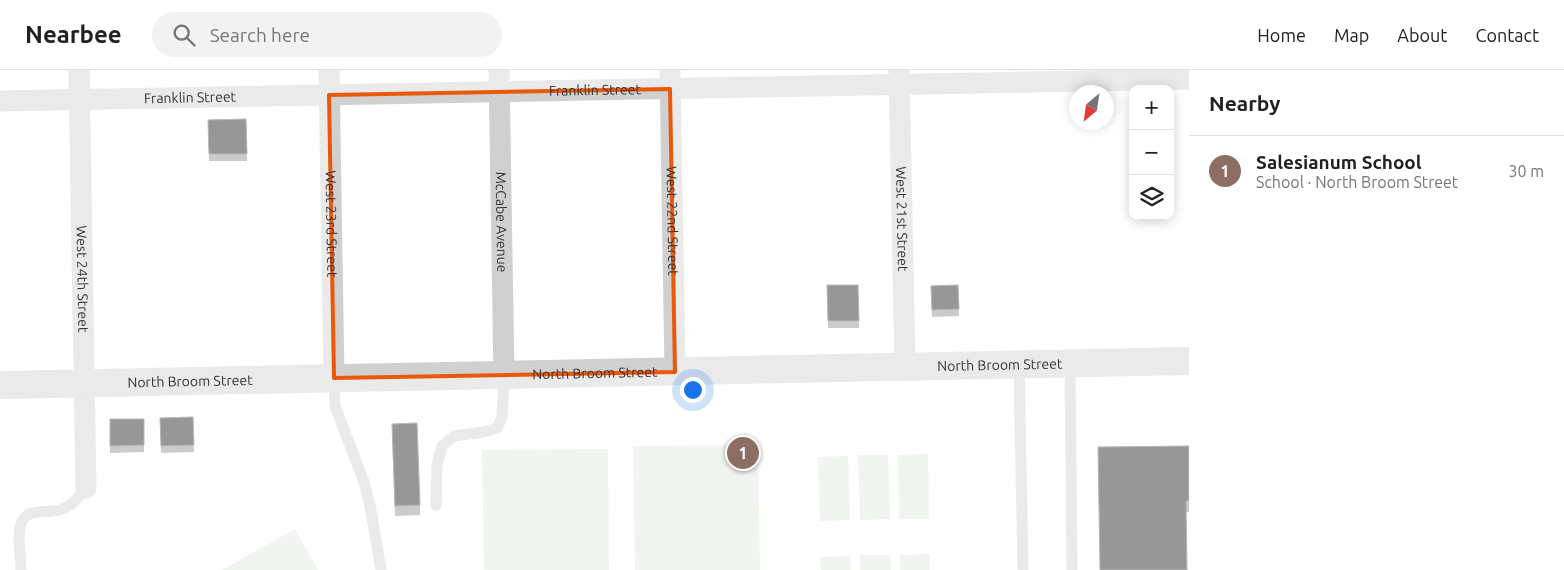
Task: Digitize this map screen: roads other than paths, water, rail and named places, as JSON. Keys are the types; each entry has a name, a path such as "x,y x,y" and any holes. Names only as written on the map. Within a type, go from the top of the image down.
{"street":[{"name":"West 24th Street","path":"79,70 86,488"},
{"name":"West 23rd Street","path":"329,70 334,378"},
{"name":"McCabe Avenue","path":"500,70 504,376"},
{"name":"Franklin Street","path":"0,101 500,92 670,80 899,77 1189,79"},
{"name":"West 21st Street","path":"899,77 905,367"},
{"name":"West 22nd Street","path":"670,80 675,372"},
{"name":"North Broom Street","path":"0,385 1189,361"}],"lane":[{"path":"1070,364 1072,570"},
{"path":"1019,365 1023,570"},
{"path":"436,505 437,465 442,446 454,436 484,432 497,428 502,418 504,376"},
{"path":"334,378 335,406 364,482 370,505 381,570"},
{"path":"21,570 20,527 24,517 34,511 59,510 73,504 86,488"}],"place":[{"name":"Salesianum School","path":"743,453"}]}
